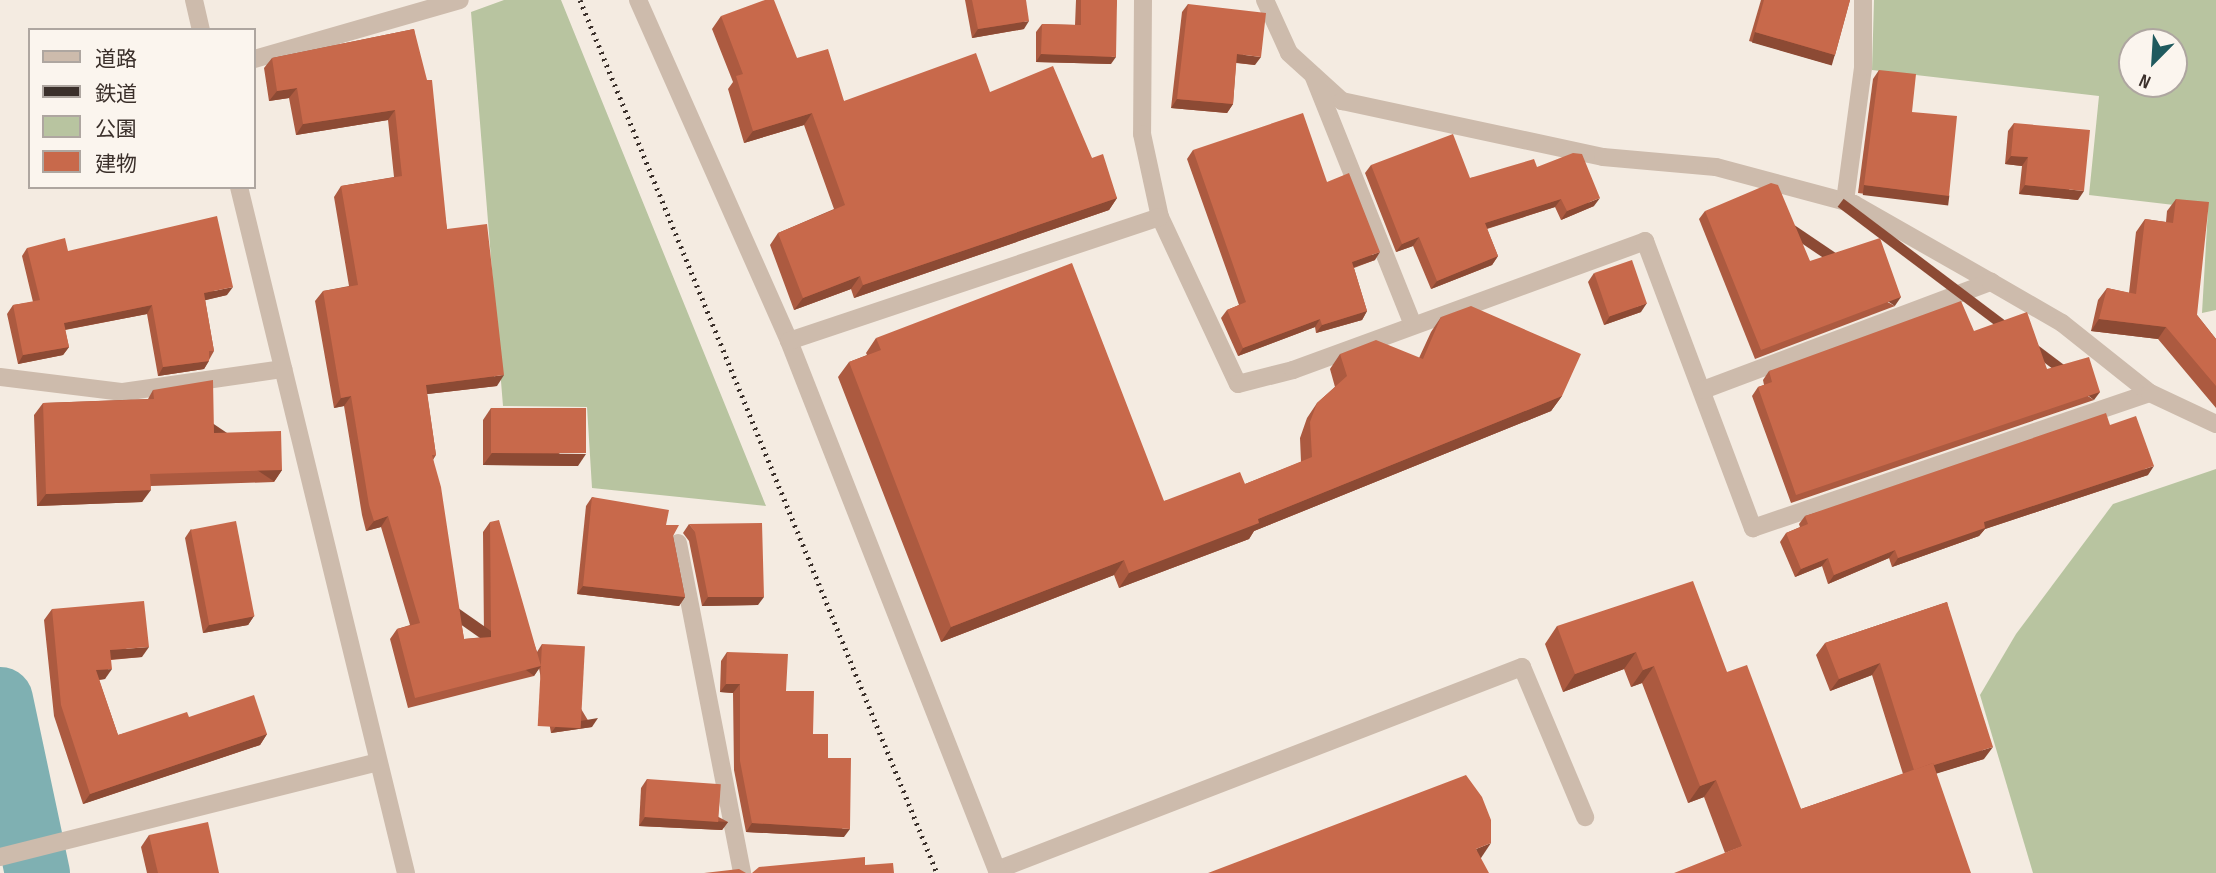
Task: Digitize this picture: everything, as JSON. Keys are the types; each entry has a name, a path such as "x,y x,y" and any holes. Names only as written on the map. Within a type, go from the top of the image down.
{"street":[{"path":"194,0 201,28"},
{"path":"256,58 460,0"},
{"path":"638,0 789,341 997,872 1522,667 1585,817"},
{"path":"1143,0 1142,134 1160,217 1238,384 1293,370 1645,241 1754,528 2150,393"},
{"path":"1265,0 1289,53 1342,101 1603,157 1716,167 1844,201 2062,323 2150,393 2216,424"},
{"path":"1844,201 1863,67 1863,0"},
{"path":"1313,75 1413,325"},
{"path":"239,189 406,873"},
{"path":"789,341 1160,217"},
{"path":"1703,390 1991,282"},
{"path":"0,377 123,392 283,369"},
{"path":"678,543 742,873"},
{"path":"0,858 66,838 378,762"}],"green space":[{"path":"504,0 561,0 766,506 592,488 587,407 503,406 471,12"},
{"path":"1874,0 2216,0 2216,310 2202,313 2208,209 2089,195 2099,96 1872,70"},
{"path":"2216,469 2216,873 2033,873 1980,695 2016,634 2113,504"}],"building":[{"path":"765,0 774,0 797,58 828,49 844,101 976,53 990,92 1053,66 1092,158 1103,154 1117,198 863,285 860,276 803,298 778,233 845,205 812,113 753,131 736,76 743,74 721,16"},
{"path":"972,0 1026,0 1029,21 978,29"},
{"path":"1081,0 1117,0 1116,57 1041,54 1042,24 1081,25"},
{"path":"1764,0 1850,0 1835,55 1755,32"},
{"path":"1188,4 1266,13 1261,57 1237,54 1233,104 1177,99"},
{"path":"414,29 427,80 432,80 447,229 487,224 504,375 426,385 436,455 432,455 441,487 464,639 491,637 490,522 499,520 541,666 415,698 397,629 420,623 388,516 374,521 369,505 351,396 341,398 323,291 358,285 341,186 402,176 395,110 303,124 297,88 277,91 272,58"},
{"path":"1879,70 1916,74 1912,112 1957,116 1949,196 1864,185"},
{"path":"1303,113 1327,182 1349,173 1380,252 1352,262 1367,311 1322,325 1320,319 1243,348 1227,310 1246,302 1193,150"},
{"path":"2014,123 2090,130 2084,191 2025,185 2028,157 2011,156"},
{"path":"1453,134 1470,178 1534,159 1537,167 1573,153 1582,154 1600,198 1567,211 1561,199 1485,223 1498,256 1437,281 1419,237 1402,244 1371,165"},
{"path":"1771,183 1778,185 1810,261 1880,238 1901,297 1761,350 1705,211"},
{"path":"2176,199 2209,202 2197,315 2216,339 2216,386 2166,327 2099,319 2107,288 2136,294 2145,219 2173,223"},
{"path":"217,216 233,287 204,293 214,351 209,351 209,361 163,367 152,305 64,323 69,347 23,355 13,305 40,300 27,248 65,238 68,251"},
{"path":"1632,260 1647,303 1609,317 1594,273"},
{"path":"1072,263 1164,501 1240,472 1245,484 1312,457 1310,422 1317,403 1347,376 1340,354 1376,340 1423,359 1441,317 1471,306 1581,354 1562,396 1258,519 1259,523 1129,573 1124,560 951,627 849,362 881,350 876,338"},
{"path":"1961,301 1974,331 2027,312 2047,369 2089,357 2100,392 1796,495 1758,387 1772,382 1769,371"},
{"path":"213,380 214,433 281,431 282,470 150,474 151,490 46,494 43,403 154,399 153,390"},
{"path":"491,408 586,408 586,453 491,453"},
{"path":"2106,413 2110,425 2136,416 2154,466 1984,522 1985,528 1898,558 1895,550 1834,575 1828,558 1801,569 1786,533 1808,524 1805,516"},
{"path":"592,497 669,510 666,525 679,525 673,536 685,597 583,586"},
{"path":"236,521 255,616 209,625 191,530"},
{"path":"762,523 764,597 708,597 695,532 689,524"},
{"path":"1693,581 1727,672 1747,665 1801,809 1933,763 1971,873 1674,873 1742,846 1716,780 1700,786 1654,666 1643,670 1636,652 1575,674 1557,626"},
{"path":"144,601 149,647 110,650 112,669 96,670 118,735 187,712 189,717 254,695 267,734 90,794 61,705 52,609"},
{"path":"1947,602 1993,747 1914,770 1880,663 1839,679 1825,643"},
{"path":"542,644 585,646 581,728 538,726"},
{"path":"727,652 788,654 786,691 814,691 813,734 828,734 828,758 851,758 850,829 752,823 740,761 740,684 726,684"},
{"path":"1466,775 1482,797 1491,820 1491,843 1476,849 1489,873 1208,873"},
{"path":"647,779 721,784 718,822 644,817"},
{"path":"208,822 219,873 158,873 149,835"},
{"path":"865,857 865,865 893,863 894,873 752,873 759,867"},
{"path":"739,869 746,873 704,873"}],"waterway":[{"path":"0,699 37,873"}],"railway":[{"path":"580,0 937,873"}]}
